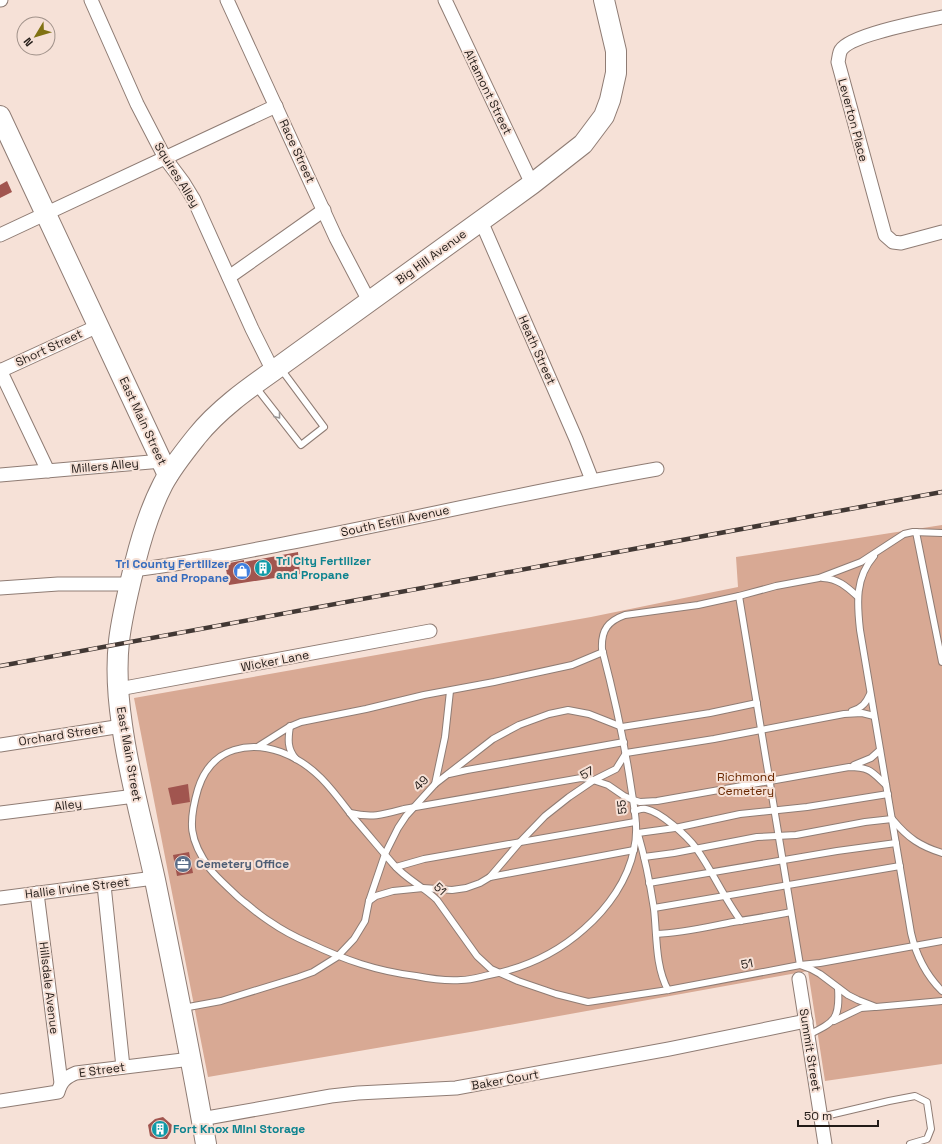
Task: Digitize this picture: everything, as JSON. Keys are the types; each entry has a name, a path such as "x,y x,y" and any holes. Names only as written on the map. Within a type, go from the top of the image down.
{"main road":[{"name":"Big Hill Avenue","path":"165,468 217,414 254,385 532,184 583,144 604,116 610,100 616,73 616,51 604,0"},
{"name":"East Main Street","path":"0,116 165,468 148,518 132,577 121,626 119,644 119,689 122,726 182,1009 206,1144"}],"street":[{"name":"Squires Alley","path":"91,0 137,104 165,158 194,200 252,329 276,368"},
{"name":"Race Street","path":"227,0 324,210 369,301"},
{"name":"Altamont Street","path":"445,0 532,184"},
{"name":"Leverton Place","path":"942,17 887,29 847,44 841,50 838,62 885,235 893,242 901,243 942,232"},
{"path":"0,235 276,106"},
{"path":"229,277 324,210"},
{"name":"Heath Street","path":"481,221 576,439 592,480"},
{"name":"Short Street","path":"0,370 98,326"},
{"path":"0,370 48,471"},
{"name":"Millers Alley","path":"0,475 98,468 165,468"},
{"name":"South Estill Avenue","path":"0,588 132,577 194,561 329,535 592,480 657,469"},
{"name":"Wicker Lane","path":"119,689 430,631"},
{"name":"Orchard Street","path":"0,745 122,726"},
{"name":"Alley","path":"0,814 136,796"},
{"name":"Hallie Irvine Street","path":"0,898 154,878"},
{"path":"104,885 123,1067"},
{"name":"Hillsdale Avenue","path":"37,892 61,1083"},
{"name":"Summit Street","path":"799,979 825,1144"},
{"name":"Baker Court","path":"202,1119 331,1096 358,1093 456,1088 669,1049 806,1021"},
{"name":"E Street","path":"0,1101 58,1092 61,1083 69,1076 76,1073 191,1060"}],"lane":[{"path":"254,385 301,445 324,427 276,368"},
{"path":"916,532 942,662"},
{"name":"55","path":"336,956 396,974 426,978 461,980 512,970 539,960 556,951 589,925 610,901 621,884 634,850 636,838 633,800 622,727 603,652 602,640 604,632 609,624 625,615 698,605 776,586 819,578 861,562 904,534 916,532 942,533"},
{"path":"876,553 864,569 860,580 857,596 860,630 914,946 925,969 942,991"},
{"name":"55","path":"819,578 839,582 857,596"},
{"path":"739,596 800,965 816,971 838,988 858,1000 876,1007"},
{"path":"259,746 290,726 315,718 366,709 424,695 572,665 603,652"},
{"path":"435,784 445,737 450,690"},
{"path":"844,714 862,707 866,703 870,694"},
{"path":"622,727 710,713 757,702"},
{"name":"49","path":"182,1009 221,1001 299,977 313,972 336,956 354,939 365,921 369,901 385,854 398,828 413,808 435,784 492,739 529,720 568,710 580,712 622,727"},
{"path":"626,753 844,714 862,713 874,716"},
{"path":"290,726 288,739 289,748 298,760"},
{"path":"446,775 624,742"},
{"name":"51","path":"336,956 290,934 271,923 231,890 211,870 192,836 192,816 198,788 206,771 215,760 231,751 251,746 272,748 298,760 319,776 396,867 437,900 484,964 500,973 556,994 588,1002 668,990 800,965 942,941"},
{"path":"350,813 370,816 382,815 413,808 581,778 594,780 608,785 624,796 633,800 640,802 657,801 849,767 871,758 880,750"},
{"name":"57","path":"369,901 382,894 423,888 452,890 466,888 480,883 490,877 519,843 545,816 594,780 616,769 626,753"},
{"path":"849,767 862,767 872,771 886,785"},
{"path":"638,833 675,828 740,814 807,807 888,794"},
{"path":"634,811 644,808 650,810 666,820 696,848 742,921"},
{"path":"644,857 757,837 796,835 865,822 892,819"},
{"path":"892,819 903,833 912,840 942,853"},
{"path":"396,867 424,859 635,822 644,857 654,908 661,974 668,990"},
{"path":"649,883 837,851 896,843"},
{"path":"490,877 634,850"},
{"path":"654,908 900,866"},
{"path":"656,934 677,932 791,912"},
{"path":"831,1023 838,1012 838,988"},
{"path":"808,1035 861,1008 942,1001"},
{"path":"821,1117 915,1096 927,1102 931,1129 927,1139 910,1144"}],"green space":[{"name":"Richmond Cemetery","path":"942,525 942,1064 825,1081 808,971 476,1031 208,1077 134,698 591,617 738,587 736,557"}],"building":[{"path":"7,181 12,192 0,198 0,185"},
{"name":"Tri City Fertilizer and Propane","path":"298,552 300,574 229,585 225,564"},
{"path":"188,784 190,802 172,805 168,788"},
{"name":"Cemetery Office","path":"189,852 193,873 177,876 173,855"},
{"name":"Fort Knox Mini Storage","path":"163,1117 172,1125 171,1132 167,1139 156,1139 150,1136 148,1125 155,1119"}],"railway":[{"path":"0,666 942,492"}],"place":[{"name":"Tri City Fertilizer and Propane","path":"263,568"},
{"name":"Tri County Fertilizer and Propane","path":"242,571"},
{"name":"Cemetery Office","path":"183,864"},
{"name":"Fort Knox Mini Storage","path":"160,1129"}]}
